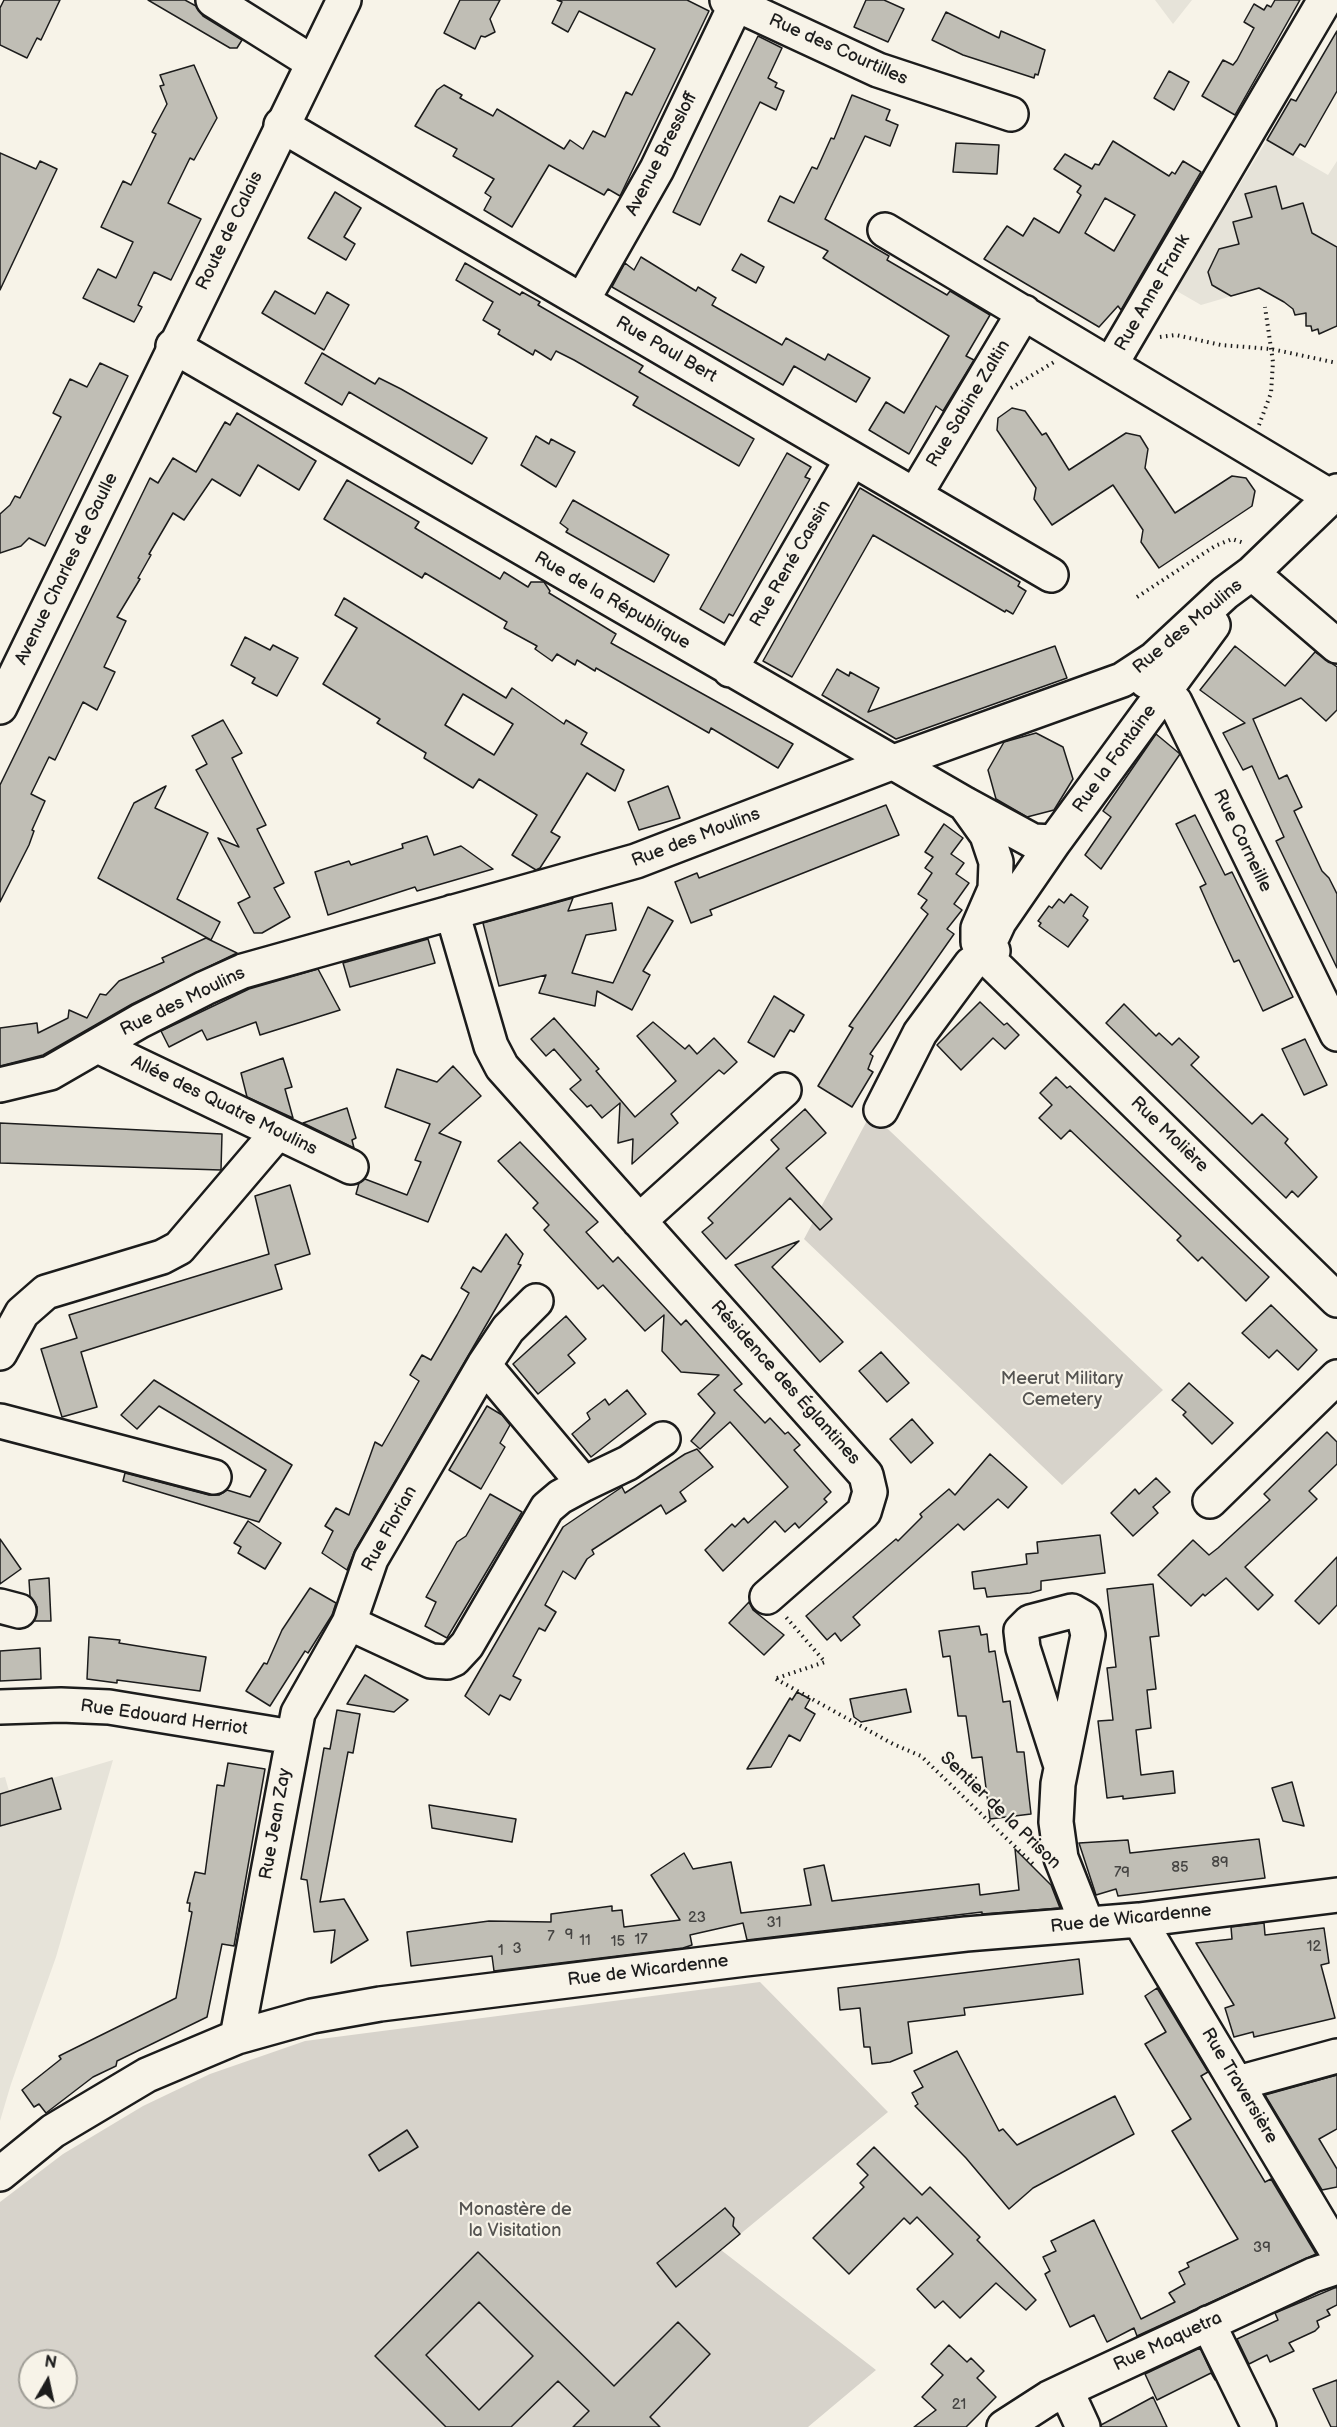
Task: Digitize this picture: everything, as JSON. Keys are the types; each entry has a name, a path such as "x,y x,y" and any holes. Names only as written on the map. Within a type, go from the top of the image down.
{"street":[{"path":"213,0 312,62"},
{"name":"Route de Calais","path":"119,463 173,346 344,0"},
{"name":"Rue Anne Frank","path":"1325,0 1111,364 1249,447 1334,494"},
{"name":"Rue des Courtilles","path":"734,1 878,70 1011,114"},
{"name":"Avenue Bressloff","path":"582,301 657,169 734,1"},
{"name":"Rue Paul Bert","path":"281,125 1051,575"},
{"path":"885,230 1111,364"},
{"name":"Rue Sabine Zaltin","path":"915,495 1024,312"},
{"name":"Rue de la République","path":"173,346 891,763 1033,841 1054,842"},
{"name":"Rue René Cassin","path":"730,670 852,459"},
{"name":"Avenue Charles de Gaulle","path":"0,707 119,463"},
{"name":"Rue des Moulins","path":"0,1085 50,1073 205,987 243,971 651,857 891,763 1116,682 1154,659 1225,593 1263,563 1334,494"},
{"path":"1263,563 1337,646"},
{"name":"Rue la Fontaine","path":"992,959 994,933 999,922 1164,690 1263,563"},
{"path":"1116,682 1140,679 1164,690"},
{"path":"1116,682 1133,700 1141,722"},
{"name":"Rue Corneille","path":"1164,690 1174,702 1337,1034"},
{"path":"881,1110 920,1033 971,964 992,959 978,942 978,928 995,889 996,862 987,835 965,804"},
{"name":"Résidence des Églantines","path":"452,912 491,1046 502,1067 862,1468 870,1483 869,1498 864,1512 767,1597"},
{"name":"Rue Molière","path":"992,959 1333,1287"},
{"name":"Allée des Quatre Moulins","path":"98,1046 351,1167"},
{"path":"639,1221 784,1090"},
{"path":"0,1353 22,1313 45,1292 162,1257 178,1248 278,1132"},
{"name":"Rue Florian","path":"349,1623 371,1559 507,1329 536,1301"},
{"path":"484,1365 584,1484"},
{"path":"1210,1501 1337,1377"},
{"path":"0,1421 214,1477"},
{"path":"349,1623 431,1661 447,1662 454,1659 467,1645 548,1508 560,1497 628,1463 663,1439"},
{"name":"Rue Jean Zay","path":"237,2037 292,1737 303,1702 349,1623"},
{"name":"Rue Edouard Herriot","path":"0,1707 44,1705 109,1707 292,1737"},
{"path":"1061,1766 1055,1812 1058,1842 1087,1924"},
{"name":"Rue de Wicardenne","path":"0,2174 53,2131 107,2097 166,2065 237,2037 312,2016 380,2004 966,1934 1139,1920 1337,1895"},
{"name":"Rue Traversière","path":"1139,1920 1337,2252"},
{"path":"1238,2083 1337,2056"},
{"name":"Rue Maquetra","path":"1004,2427 1066,2390 1313,2275 1337,2267"},
{"path":"1208,2324 1259,2427"},
{"path":"1066,2390 1083,2427"}],"path":[{"path":"1249,447 1271,393 1271,349 1265,307"},
{"path":"1130,333 1155,338 1176,335 1221,345 1271,349 1337,363"},
{"path":"1010,388 1080,346"},
{"path":"1137,597 1215,546 1232,539 1263,563"},
{"name":"Sentier de la Prison","path":"767,1597 825,1662 776,1679 893,1744 921,1756 1039,1870"}],"shaded area":[{"path":"1155,0 1192,0 1173,24"},
{"path":"1267,140 1328,175 1337,161 1337,259 1305,317 1302,314 1295,315 1293,309 1284,302 1259,288 1201,305 1175,290"},
{"path":"113,1760 56,1957 0,2121 0,1778 5,1777 9,1791"}],"green space":[{"name":"Meerut Military Cemetery","path":"871,1113 1163,1390 1062,1485 804,1239"},
{"name":"Monastère de la Visitation","path":"760,1982 888,2112 721,2250 876,2370 808,2427 0,2427 0,2202 63,2154 143,2106 210,2074 305,2041"}],"building":[{"path":"4,0 60,0 41,40 37,38 27,58 0,45 0,8"},
{"path":"148,0 185,0 196,6 203,16 242,40 237,48 230,48"},
{"path":"460,0 500,0 490,19 495,32 485,37 481,36 475,49 444,33"},
{"path":"557,0 687,0 709,11 620,196 608,189 604,195 549,165 512,227 484,210 491,197 485,193 494,179 453,156 457,149 415,126 437,90 444,85 462,95 460,98 493,116 497,109 564,149 570,140 583,149 593,131 605,137 626,92 632,95 655,49 579,11 568,32 552,23 562,2"},
{"path":"866,0 884,0 904,9 888,42 854,27"},
{"path":"1275,0 1300,0 1235,115 1202,96 1223,60 1233,65 1237,60 1254,28 1244,22 1254,4 1264,10 1267,5 1271,7"},
{"path":"946,12 999,38 1001,31 1045,50 1038,75 1035,74 1034,78 963,55 932,40"},
{"path":"1337,31 1337,91 1305,147 1300,144 1293,155 1267,140 1291,99 1296,101"},
{"path":"758,36 782,48 768,78 777,83 775,87 784,91 776,110 760,102 700,225 673,212"},
{"path":"194,65 217,118 194,160 190,158 168,203 201,219 171,280 154,272 138,305 142,307 134,322 83,298 98,269 116,278 133,242 101,227 123,181 131,185 156,134 152,132 167,104 160,86 164,85 160,75"},
{"path":"1169,71 1189,82 1174,110 1154,98"},
{"path":"852,95 890,110 886,120 898,125 890,146 865,136 825,219 889,256 887,260 947,295 950,291 990,315 966,356 974,360 943,411 936,406 909,454 869,430 886,402 904,413 949,336 823,258 828,251 768,221 780,196 794,203 812,167 817,169 831,138 834,139"},
{"path":"1113,141 1169,176 1172,172 1175,174 1183,161 1201,172 1121,310 1118,306 1099,327 984,259 1007,226 1023,236 1034,218 1059,233 1081,195 1077,192 1081,186 1054,169 1065,154 1092,169 1095,164 1099,165","holes":["1105,198 1135,215 1114,251 1085,233"]},
{"path":"956,143 999,145 997,174 953,172"},
{"path":"0,153 36,169 40,161 57,169 0,290"},
{"path":"1276,186 1282,209 1303,203 1312,233 1337,247 1337,326 1319,334 1318,329 1312,331 1311,326 1306,326 1306,313 1295,315 1293,309 1284,302 1259,288 1231,296 1212,285 1208,272 1219,249 1239,244 1233,222 1252,217 1245,194"},
{"path":"335,192 361,208 344,237 355,244 346,260 308,238"},
{"path":"741,254 764,267 756,283 732,270"},
{"path":"641,257 696,291 698,287 716,298 712,305 782,345 786,338 825,360 828,354 870,378 856,402 794,366 783,385 612,287 625,263 634,270"},
{"path":"465,263 520,295 522,292 540,302 538,305 643,366 639,372 754,439 739,466 633,405 638,397 574,360 556,351 551,360 535,350 533,355 498,334 500,330 483,320 493,302 456,280"},
{"path":"275,291 315,314 327,292 349,305 324,350 262,313"},
{"path":"322,353 375,384 379,378 401,389 487,438 472,464 349,392 342,405 305,383"},
{"path":"100,363 128,376 45,546 29,538 21,546 0,553 0,514 10,505 15,496 20,498 61,417 53,413 70,379 87,387"},
{"path":"1012,408 1025,411 1042,435 1046,433 1069,470 1126,433 1140,436 1148,449 1145,468 1175,513 1232,476 1246,478 1255,491 1252,506 1159,568 1141,542 1143,530 1113,485 1052,525 1034,499 1036,488 997,430 998,418"},
{"path":"237,413 316,461 299,490 258,465 240,496 212,479 184,520 173,513 149,554 151,555 138,578 140,579 117,617 126,621 104,667 115,672 97,710 83,702 55,760 49,757 31,794 45,801 32,830 34,831 29,845 0,902 0,785 150,478 158,483 173,458 196,472 225,422 230,425"},
{"path":"536,436 549,444 551,439 575,452 556,487 521,465"},
{"path":"787,453 811,467 805,477 810,479 733,616 729,614 724,623 700,609"},
{"path":"347,480 419,522 415,528 500,579 504,572 528,587 531,582 544,582 549,593 616,634 611,643 793,744 778,768 711,728 709,733 596,668 595,671 577,660 575,665 557,654 552,661 535,649 537,646 504,628 507,622 425,573 422,578 324,519"},
{"path":"860,488 1020,582 1018,586 1026,591 1013,614 1006,610 1005,612 873,535 792,677 763,661"},
{"path":"573,500 669,555 654,582 566,532 568,529 560,523"},
{"path":"344,598 506,698 512,688 564,724 566,720 587,733 581,744 624,770 615,791 587,773 551,832 560,837 540,868 536,870 512,855 537,815 479,779 473,788 424,758 426,753 377,723 380,719 323,684 357,628 335,615","holes":["463,694 513,724 494,755 445,725"]},
{"path":"245,637 270,650 273,645 298,658 277,696 252,683 255,678 231,665"},
{"path":"1055,646 1067,678 896,739 822,695 837,669 849,676 850,672 879,688 868,712"},
{"path":"1235,646 1285,686 1315,652 1337,667 1337,710 1326,721 1301,698 1253,719 1279,779 1287,775 1302,807 1294,811 1322,871 1329,878 1337,894 1337,968 1276,841 1284,837 1252,766 1243,770 1223,733 1245,723 1200,690"},
{"path":"223,720 242,753 232,758 266,825 257,829 284,883 274,888 290,917 262,933 254,933 238,903 250,897 218,838 239,847 196,770 207,764 192,736"},
{"path":"1036,733 1063,747 1073,779 1054,810 1027,817 996,799 988,770 1004,742"},
{"path":"1156,734 1180,754 1101,869 1085,855 1111,817 1103,811"},
{"path":"166,786 155,808 208,833 177,899 220,922 211,940 98,878 134,803"},
{"path":"668,786 680,818 639,830 628,802"},
{"path":"886,805 899,835 710,910 712,915 691,923 675,882 697,873 699,878"},
{"path":"1195,815 1225,875 1232,872 1293,997 1263,1011 1239,960 1234,962 1200,887 1206,884 1176,824"},
{"path":"944,824 963,838 951,854 964,863 956,874 969,883 954,904 962,910 947,929 954,934 870,1054 873,1056 868,1069 873,1072 852,1107 818,1086 853,1028 849,1026 928,914 921,908 927,900 918,894 932,873 925,868 933,857 925,852"},
{"path":"427,836 434,855 461,846 493,869 417,891 415,887 328,915 315,872 349,861 351,865 403,848 402,844"},
{"path":"1071,894 1088,907 1083,916 1088,920 1068,947 1039,926 1041,923 1038,921 1049,906 1052,908 1059,899 1064,903"},
{"path":"573,898 568,911 612,903 616,930 586,935 572,973 613,983 648,907 673,921 643,971 650,975 632,1010 597,991 595,1006 539,993 546,975 499,986 483,923"},
{"path":"206,938 237,953 132,1004 43,1055 0,1066 0,1028 37,1023 38,1033 68,1018 69,1010 87,1018 100,994 106,995 119,981 164,962 162,958"},
{"path":"428,939 435,963 350,987 343,963"},
{"path":"318,969 340,1010 260,1035 256,1022 207,1040 202,1030 169,1047 161,1031 249,989"},
{"path":"774,996 804,1015 794,1032 790,1030 774,1057 748,1042"},
{"path":"980,1002 1004,1025 1007,1023 1019,1035 1005,1049 993,1038 961,1070 937,1045"},
{"path":"1124,1004 1156,1036 1159,1033 1172,1045 1179,1038 1199,1057 1191,1065 1252,1124 1262,1114 1288,1139 1285,1143 1317,1177 1298,1197 1292,1191 1286,1198 1106,1023"},
{"path":"554,1018 599,1069 596,1071 635,1117 676,1081 637,1036 653,1022 685,1049 689,1045 697,1054 714,1038 737,1062 724,1074 719,1070 671,1114 678,1123 632,1164 633,1139 618,1143 620,1103 602,1118 591,1105 587,1107 570,1089 581,1080 554,1049 546,1056 531,1039"},
{"path":"1305,1039 1327,1085 1304,1095 1282,1049"},
{"path":"283,1058 292,1087 285,1089 293,1118 247,1097 241,1073"},
{"path":"453,1066 481,1096 439,1133 461,1142 428,1222 356,1194 359,1183 365,1179 407,1195 421,1162 415,1160 430,1124 385,1107 397,1069 437,1082"},
{"path":"1056,1077 1067,1088 1070,1086 1269,1277 1246,1301 1202,1257 1198,1261 1177,1240 1181,1236 1070,1130 1061,1139 1039,1118 1052,1105 1040,1093"},
{"path":"347,1108 356,1138 352,1140 354,1148 303,1123"},
{"path":"805,1109 826,1133 786,1168 832,1219 820,1230 790,1198 726,1259 702,1232 713,1223 708,1218 779,1149 771,1140"},
{"path":"0,1123 222,1134 221,1170 0,1163"},
{"path":"520,1142 598,1222 586,1232 613,1262 618,1257 681,1325 686,1320 742,1384 734,1390 765,1423 770,1418 785,1434 788,1432 800,1445 794,1450 831,1492 824,1499 827,1502 799,1528 795,1523 785,1532 775,1521 723,1571 705,1550 732,1524 735,1527 744,1518 748,1523 788,1487 730,1422 700,1449 691,1441 715,1413 698,1394 719,1375 681,1372 662,1351 664,1315 645,1331 603,1285 598,1289 544,1230 549,1225 533,1208 538,1203 498,1161"},
{"path":"290,1185 310,1254 275,1265 282,1289 81,1352 97,1407 62,1417 41,1349 77,1338 69,1315 269,1254 255,1196"},
{"path":"506,1234 523,1254 518,1264 521,1265 355,1550 347,1570 322,1553 333,1531 325,1526 336,1508 349,1515 375,1442 382,1446 419,1381 410,1375 422,1355 431,1360 469,1293 461,1288 473,1267 481,1272"},
{"path":"799,1241 772,1267 843,1342 820,1362 735,1265"},
{"path":"1271,1305 1317,1350 1298,1370 1277,1350 1269,1358 1242,1333"},
{"path":"566,1316 586,1339 568,1355 575,1363 538,1394 513,1364"},
{"path":"881,1352 909,1383 887,1402 859,1371"},
{"path":"154,1380 292,1465 259,1522 123,1481 125,1473 209,1495 219,1495 227,1490 250,1497 266,1470 159,1406 137,1429 121,1415"},
{"path":"1189,1383 1233,1423 1212,1444 1183,1415 1186,1412 1172,1400"},
{"path":"627,1390 646,1414 591,1457 572,1434 590,1419 587,1413 605,1399 609,1405"},
{"path":"487,1406 502,1415 510,1425 500,1443 505,1447 481,1489 449,1470"},
{"path":"912,1419 933,1443 911,1463 890,1439"},
{"path":"1327,1432 1337,1442 1337,1464 1309,1491 1317,1499 1245,1567 1273,1595 1258,1610 1226,1578 1205,1596 1203,1594 1191,1606 1158,1575 1193,1540 1209,1555 1218,1548 1270,1500 1264,1494"},
{"path":"697,1449 713,1467 680,1492 686,1501 666,1514 661,1505 592,1550 594,1554 587,1559 575,1579 563,1571 545,1605 556,1612 545,1631 539,1628 513,1676 521,1680 510,1700 500,1695 489,1715 465,1696 563,1527 622,1487 625,1493 685,1454"},
{"path":"990,1454 1027,1487 1008,1508 998,1499 964,1530 958,1524 853,1617 860,1625 841,1641 835,1633 827,1640 806,1616 896,1539 898,1541 922,1517 920,1514 949,1489 955,1495"},
{"path":"1156,1478 1170,1492 1153,1507 1158,1513 1133,1536 1111,1513 1135,1489 1139,1494"},
{"path":"490,1494 522,1512 447,1638 425,1626 436,1602 426,1597 457,1542 466,1536"},
{"path":"248,1521 281,1543 265,1569 238,1553 241,1547 234,1543"},
{"path":"1100,1535 1105,1573 1041,1581 1041,1590 1030,1593 987,1597 985,1588 974,1589 972,1572 1027,1564 1026,1554 1038,1553 1037,1542"},
{"path":"0,1539 21,1569 0,1584"},
{"path":"1337,1557 1337,1605 1319,1624 1295,1601"},
{"path":"49,1578 51,1621 34,1621 37,1607 30,1596 29,1580"},
{"path":"1153,1584 1159,1636 1150,1637 1156,1689 1147,1690 1151,1728 1136,1730 1141,1775 1173,1771 1175,1793 1123,1799 1123,1796 1107,1798 1098,1721 1113,1720 1107,1668 1116,1667 1107,1589"},
{"path":"310,1588 336,1603 332,1615 308,1653 305,1651 270,1706 246,1691 264,1663 267,1664 282,1630"},
{"path":"749,1602 753,1610 784,1635 764,1655 729,1623"},
{"path":"979,1626 981,1635 987,1634 989,1652 995,1651 1003,1702 1010,1701 1017,1752 1024,1752 1031,1814 990,1819 982,1757 972,1758 966,1716 958,1716 950,1656 943,1657 939,1631"},
{"path":"89,1637 120,1640 119,1643 206,1657 200,1691 117,1680 117,1683 87,1679"},
{"path":"40,1648 41,1679 0,1681 0,1651"},
{"path":"365,1675 408,1700 394,1712 347,1704"},
{"path":"906,1689 911,1712 861,1722 854,1717 850,1699"},
{"path":"797,1692 810,1699 805,1708 815,1714 800,1741 789,1735 771,1767 747,1769 790,1698 792,1700"},
{"path":"337,1710 360,1714 353,1753 348,1752 320,1902 344,1899 368,1940 331,1963 335,1930 314,1932 307,1880 301,1879 324,1748 330,1749"},
{"path":"228,1763 265,1769 234,1946 222,1944 207,2017 117,2061 116,2066 93,2077 46,2113 39,2104 34,2107 22,2090 61,2059 59,2056 176,1998 192,1912 189,1911 190,1903 187,1903 195,1872 205,1874 217,1785 224,1786"},
{"path":"52,1778 61,1809 0,1826 0,1794"},
{"path":"1292,1782 1304,1826 1283,1821 1272,1788"},
{"path":"429,1805 516,1819 512,1842 432,1828"},
{"path":"1259,1839 1265,1878 1118,1896 1116,1889 1096,1895 1079,1843 1128,1840 1130,1853"},
{"path":"1015,1849 1051,1885 1060,1908 982,1914 982,1912 747,1940 743,1923 690,1935 692,1945 683,1948 494,1971 492,1956 411,1966 407,1932 489,1921 551,1922 551,1914 612,1906 612,1911 622,1910 624,1927 680,1920 651,1875 684,1853 693,1869 731,1862 741,1913 811,1905 804,1869 824,1865 832,1901 979,1884 980,1895 1019,1890"},
{"path":"1264,1923 1265,1935 1324,1928 1329,1963 1321,1965 1335,2018 1254,2037 1253,2032 1234,2037 1225,2008 1234,2005 1196,1943 1232,1939 1231,1927"},
{"path":"1079,1959 1083,1994 964,2008 965,2015 908,2022 912,2053 890,2062 872,2064 870,2047 864,2047 860,2008 840,2010 838,1988"},
{"path":"1157,1988 1208,2072 1201,2076 1265,2182 1271,2179 1316,2254 1137,2336 1134,2328 1107,2342 1094,2315 1070,2327 1045,2274 1050,2271 1043,2257 1056,2251 1051,2241 1094,2220 1141,2319 1175,2302 1169,2293 1185,2284 1179,2272 1189,2267 1187,2263 1238,2239 1172,2131 1191,2119 1145,2044 1166,2032 1145,1996"},
{"path":"957,2051 999,2131 1003,2129 1017,2145 1115,2096 1134,2134 1033,2188 1009,2209 966,2158 915,2106 918,2104 912,2093 923,2087 914,2071"},
{"path":"1337,2075 1337,2129 1319,2139 1337,2169 1337,2187 1322,2190 1265,2095"},
{"path":"407,2130 418,2147 379,2171 369,2155"},
{"path":"874,2147 922,2195 930,2187 980,2237 977,2240 1036,2300 1026,2310 996,2283 960,2318 943,2301 935,2308 917,2289 953,2254 917,2217 910,2224 904,2218 849,2274 813,2238 864,2187 860,2183 868,2175 857,2164"},
{"path":"725,2208 734,2218 733,2226 740,2234 676,2287 657,2263"},
{"path":"478,2252 614,2386 678,2322 710,2354 650,2417 660,2427 573,2427 589,2411 558,2381 511,2427 446,2427 375,2356","holes":["479,2302 533,2356 479,2410 426,2355"]},
{"path":"1337,2287 1337,2305 1327,2310 1330,2315 1317,2321 1319,2327 1315,2331 1289,2343 1294,2351 1270,2362 1267,2355 1249,2364 1237,2339 1278,2320 1275,2313"},
{"path":"949,2345 967,2362 971,2358 984,2371 977,2378 996,2397 966,2427 914,2427 936,2410 922,2397 943,2375 931,2364"},
{"path":"1200,2348 1215,2380 1211,2373 1157,2400 1145,2374"},
{"path":"1337,2380 1337,2427 1331,2427 1313,2389"},
{"path":"1153,2397 1167,2427 1101,2427 1101,2425"}]}
